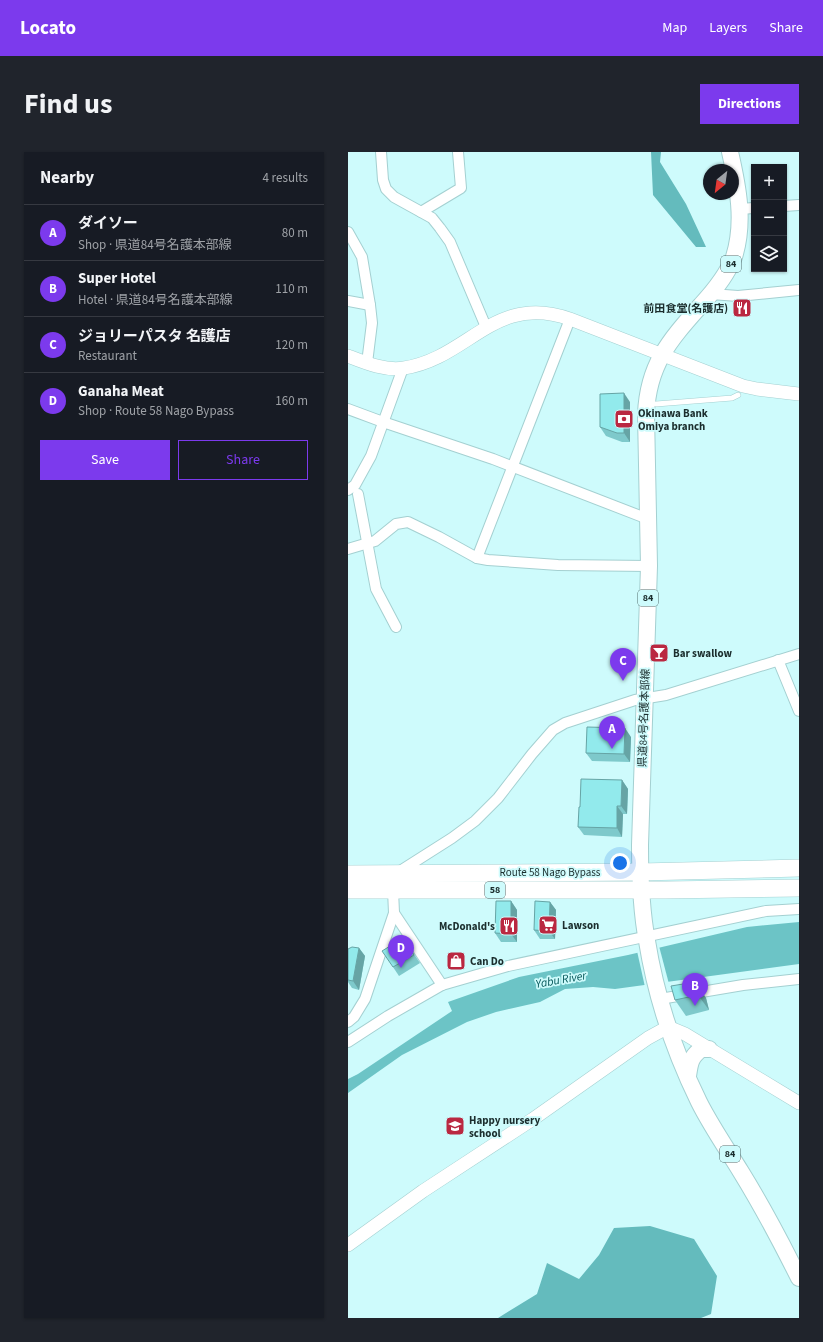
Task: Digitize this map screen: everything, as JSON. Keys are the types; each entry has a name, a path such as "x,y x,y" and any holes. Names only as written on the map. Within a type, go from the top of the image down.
{"highway":[{"name":"Route 58 Nago Bypass","path":"348,890 394,882 641,872 799,868"},
{"name":"Route 58 Nago Bypass","path":"348,874 394,882 642,890 799,888"}],"main road":[{"name":"県道84号名護本部線","path":"730,152 747,209 733,258 725,275 711,294 675,335 662,354 654,370 647,396 646,414 649,566 640,845 642,890 646,940 668,1027 700,1102 742,1173 799,1278"},
{"path":"688,1076 690,1059 701,1049 708,1048"}],"street":[{"path":"381,152 383,180 386,189 394,197 432,218 450,242 486,327"},
{"path":"421,212 461,188 458,152"},
{"path":"787,206 799,205"},
{"path":"348,232 362,258 370,305 372,323 367,363"},
{"path":"711,294 738,296 799,290"},
{"path":"348,301 370,305"},
{"path":"348,356 378,366 403,368 425,362 444,353 486,327 504,318 530,312 556,314 570,318 662,354 740,390 758,389 799,394"},
{"path":"478,558 570,318"},
{"path":"396,627 376,589 367,544 353,492 370,456 403,368"},
{"path":"348,409 512,466 648,519"},
{"path":"348,549 367,544 375,540 396,524 408,522 478,558 488,560 558,565 649,566"},
{"path":"348,1022 354,1017 365,999 394,913 394,882 475,821 498,798 552,730 565,723 635,700 666,695 799,654"},
{"path":"778,660 799,711"},
{"path":"348,1042 388,1016 442,985 508,966 646,940 766,911 799,909"},
{"path":"394,913 442,985"},
{"path":"660,997 743,984 799,978"},
{"path":"348,1245 423,1191 533,1119 648,1038 668,1027 685,1034 799,1103"}],"lane":[{"path":"656,404 732,398 740,390"}],"shaded area":[{"path":"651,152 661,152 660,162 686,204 706,247 696,247 653,195"},
{"path":"650,1226 694,1239 717,1276 711,1314 701,1318 498,1318 537,1294 547,1263 579,1279 599,1255 614,1228"}],"water":[{"name":"Yabu River","path":"799,922 799,964 615,989 593,987 565,989 540,1002 496,1012 467,1022 402,1055 348,1093 348,1079 358,1074 452,1011 448,1002 519,977 628,955 747,927"}],"pier":[{"path":"659,946 669,984 645,987 637,951"}],"building":[{"path":"624,393 624,433 617,433 600,427 600,394"},
{"path":"587,727 625,728 624,754 586,753"},
{"path":"581,779 622,780 621,806 617,806 617,828 578,827"},
{"path":"496,901 511,901 511,934 495,933"},
{"path":"535,901 550,902 549,931 534,930"},
{"path":"403,938 414,955 393,967 382,951"},
{"path":"352,947 359,948 353,981 348,980 348,949"},
{"path":"695,982 698,995 675,1000 671,986"}],"place":[{"name":"前田食堂(名護店)","path":"742,308"},
{"name":"Okinawa Bank Omiya branch","path":"624,419"},
{"name":"Bar swallow","path":"659,653"},
{"name":"ジョリーパスタ 名護店","path":"623,681"},
{"name":"ダイソー","path":"612,749"},
{"name":"Lawson","path":"548,925"},
{"name":"McDonald's","path":"509,926"},
{"name":"Can Do","path":"456,961"},
{"name":"Ganaha Meat","path":"401,968"},
{"name":"Super Hotel","path":"695,1006"},
{"name":"Happy nursery school","path":"455,1126"}]}
